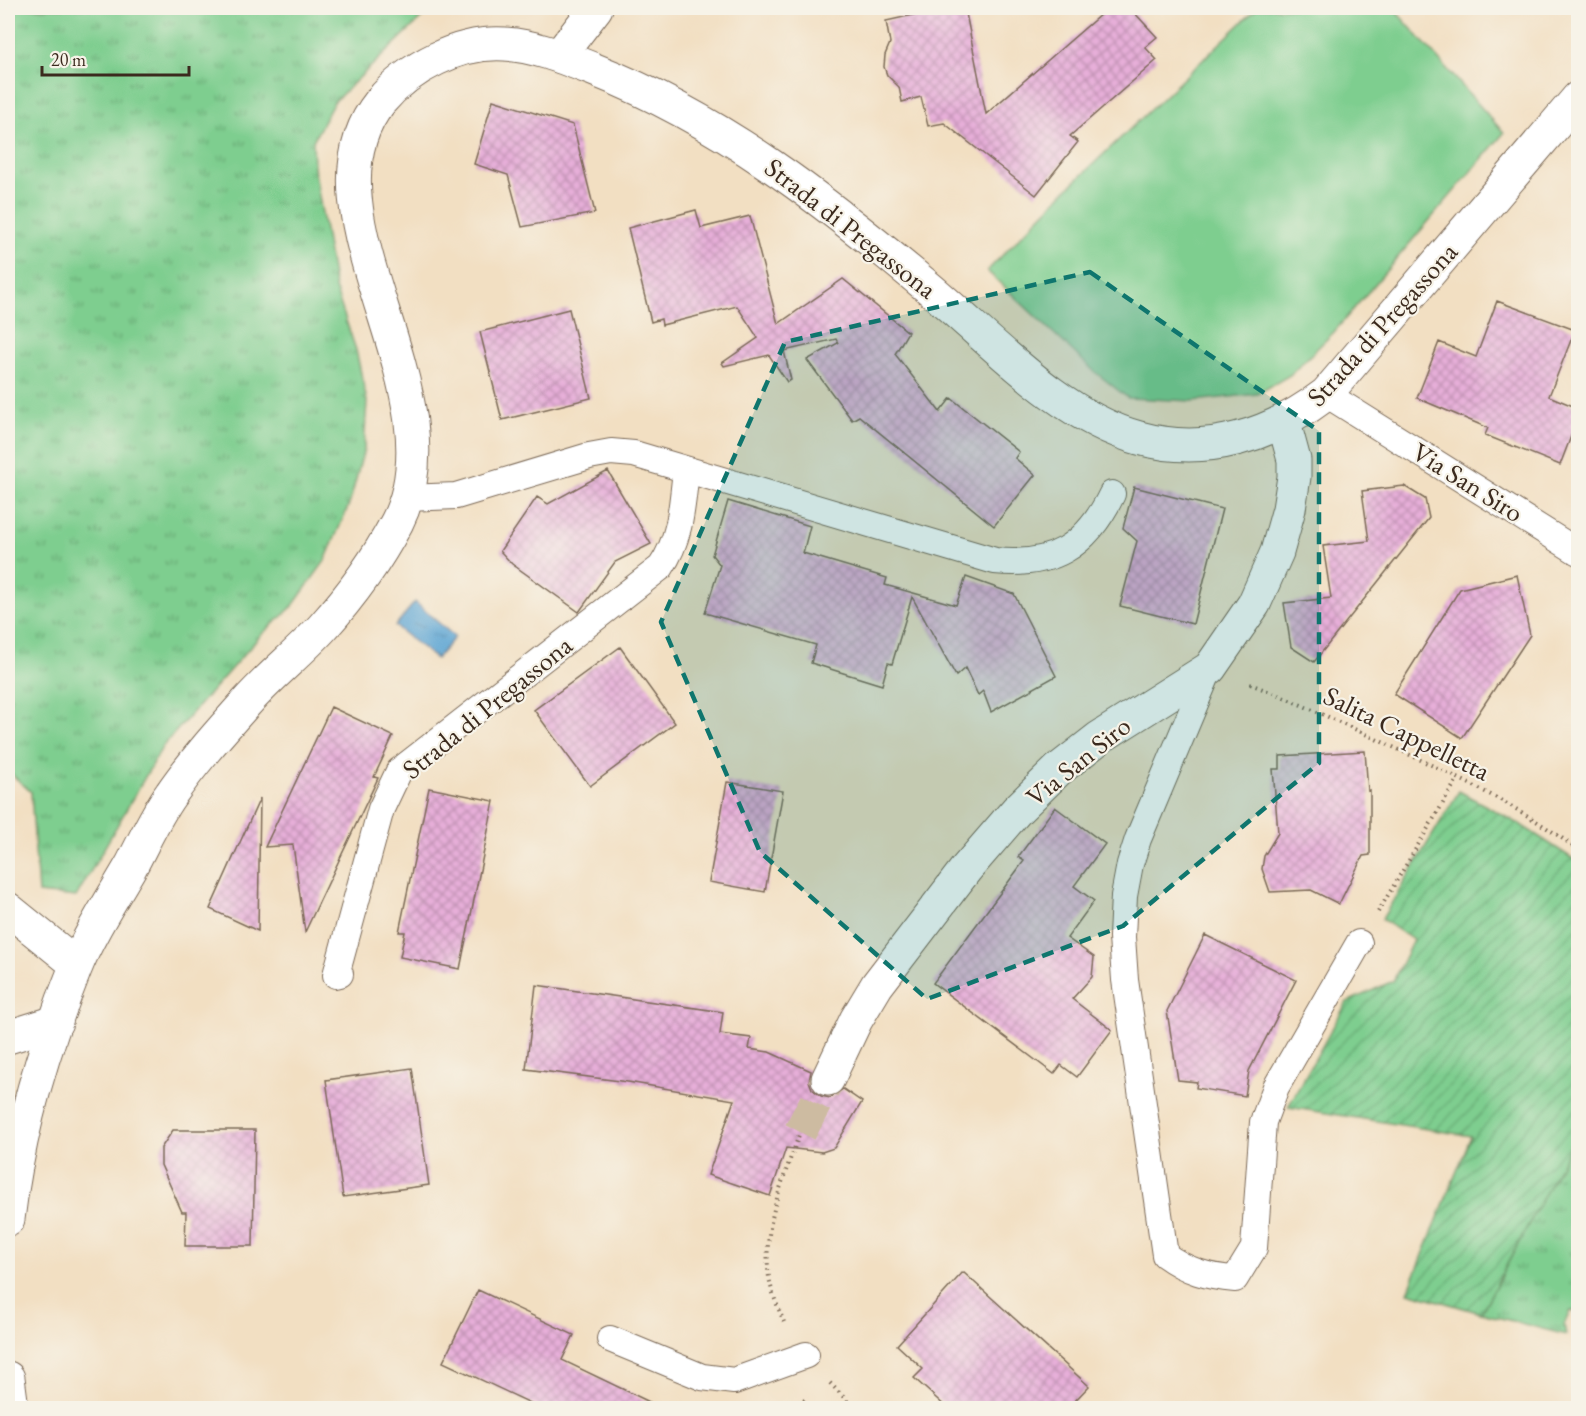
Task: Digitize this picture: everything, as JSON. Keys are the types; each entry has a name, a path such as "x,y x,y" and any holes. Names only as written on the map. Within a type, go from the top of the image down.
{"street":[{"path":"559,56 596,8"},
{"name":"Strada di Pregassona","path":"8,1220 28,1110 76,964 170,795 248,701 322,628 367,571 386,542 407,498 411,473 410,421 394,344 356,221 353,196 359,145 367,123 380,102 420,68 445,55 461,50 503,44 559,56 635,85 738,141 849,222 1047,389 1089,417 1142,439 1190,444 1263,433 1284,423 1326,394 1578,98"},
{"name":"Via San Siro","path":"831,1073 856,1020 877,985 966,869 1017,810 1058,770 1099,738 1210,668 1254,604 1277,552 1289,509 1294,477 1294,460 1284,423"},
{"path":"8,909 76,964"},
{"path":"8,1037 56,1022"},
{"path":"8,1378 12,1408"}],"lane":[{"name":"Via San Siro","path":"1326,394 1578,552"},
{"path":"407,498 456,496 589,456 611,452 657,459 686,470 995,561 1017,563 1040,561 1062,553 1086,535 1103,512 1112,494"},
{"name":"Strada di Pregassona","path":"340,974 336,975 381,809 399,771 661,567 672,551 678,532 686,470"},
{"path":"1210,668 1138,839 1124,896 1122,937 1125,980 1164,1255 1185,1269 1235,1279 1254,1248 1263,1122 1276,1087 1359,943"},
{"path":"610,1339 702,1377 734,1381 806,1355"}],"path":[{"name":"Salita Cappelletta","path":"1210,668 1303,704 1458,778 1526,815 1578,849"},
{"path":"1359,943 1458,778"},
{"path":"800,1132 776,1203 769,1234 768,1268 773,1296 784,1323 806,1355 854,1408"}],"highlighted area":[{"path":"1090,272 1319,431 1319,763 1123,926 927,999 760,852 661,622 785,342"}],"green space":[{"path":"8,8 432,8 334,102 313,141 314,167 335,288 356,350 367,401 364,449 350,502 325,561 292,607 261,635 163,746 76,897 38,893 31,792 8,771"},
{"path":"1257,8 1393,8 1504,133 1334,332 1290,375 1257,394 1193,401 1128,398 1095,372 987,271 1065,191"},
{"path":"1459,791 1521,825 1578,862 1578,1124 1575,1131 1577,1134 1481,1313 1408,1292 1471,1136 1288,1107 1347,1002 1393,981 1413,940 1382,919"},
{"path":"1578,1131 1578,1313 1570,1311 1564,1325 1566,1335 1481,1313"}],"water":[{"path":"415,602 455,637 436,659 395,626"}],"building":[{"path":"917,8 965,8 986,114 1108,8 1130,8 1157,37 1145,47 1157,60 1070,136 1078,142 1036,195 944,123 928,126 921,97 902,102 899,87 887,75 884,67 885,55 890,43 886,21 918,14"},
{"path":"493,100 573,125 595,213 522,227 508,175 474,164"},
{"path":"696,210 701,228 750,216 778,324 843,279 908,332 895,354 940,412 951,398 1019,452 1015,458 1035,475 994,526 859,416 852,420 807,360 838,343 836,339 784,351 791,380 787,382 769,355 724,366 722,363 758,338 737,306 662,325 661,319 651,322 628,228"},
{"path":"1497,301 1575,330 1549,396 1578,408 1578,418 1560,465 1485,435 1488,428 1417,398 1439,342 1476,357"},
{"path":"569,309 591,398 502,420 480,332"},
{"path":"608,471 651,544 615,562 579,612 512,564 500,551 537,497 548,504"},
{"path":"1404,486 1425,499 1429,518 1314,662 1291,647 1284,603 1331,598 1323,546 1369,541 1362,491"},
{"path":"1134,487 1222,509 1193,624 1120,606 1137,541 1123,528"},
{"path":"728,501 810,526 803,553 887,578 885,585 956,605 966,577 1014,594 1056,676 991,712 983,691 978,695 965,668 956,676 912,597 892,664 888,663 882,685 811,663 816,645 705,613 720,565 712,555"},
{"path":"1517,575 1530,635 1462,738 1394,694 1460,589"},
{"path":"620,647 675,723 590,786 534,710"},
{"path":"331,707 393,736 374,777 378,778 305,932 293,845 265,847"},
{"path":"1365,751 1368,791 1370,790 1370,855 1363,856 1339,904 1311,890 1270,892 1262,869 1264,856 1278,833 1273,769 1280,769 1280,756"},
{"path":"727,782 783,791 765,892 709,882"},
{"path":"429,788 494,801 460,969 400,957 405,932 399,932"},
{"path":"260,798 258,931 210,909"},
{"path":"1055,807 1105,844 1074,886 1094,901 1067,938 1094,957 1092,977 1072,999 1112,1030 1077,1077 1061,1065 1054,1074 933,983 1024,861 1018,857"},
{"path":"1205,935 1296,980 1249,1071 1245,1096 1196,1088 1197,1082 1178,1080 1167,1011"},
{"path":"536,985 723,1012 720,1034 751,1038 749,1049 769,1052 811,1071 809,1081 812,1089 821,1096 830,1098 843,1089 862,1102 834,1148 822,1152 786,1148 770,1196 708,1175 734,1100 628,1082 526,1069"},
{"path":"412,1068 429,1185 343,1197 326,1080"},
{"path":"173,1130 255,1130 253,1246 185,1246 186,1212 182,1212 161,1165 161,1148"},
{"path":"963,1272 1089,1386 1068,1408 947,1408 914,1378 923,1369 897,1345"},
{"path":"478,1290 574,1335 562,1360 662,1408 541,1408 443,1362"}],"tunnel":[{"path":"800,1132 828,1079"}]}
